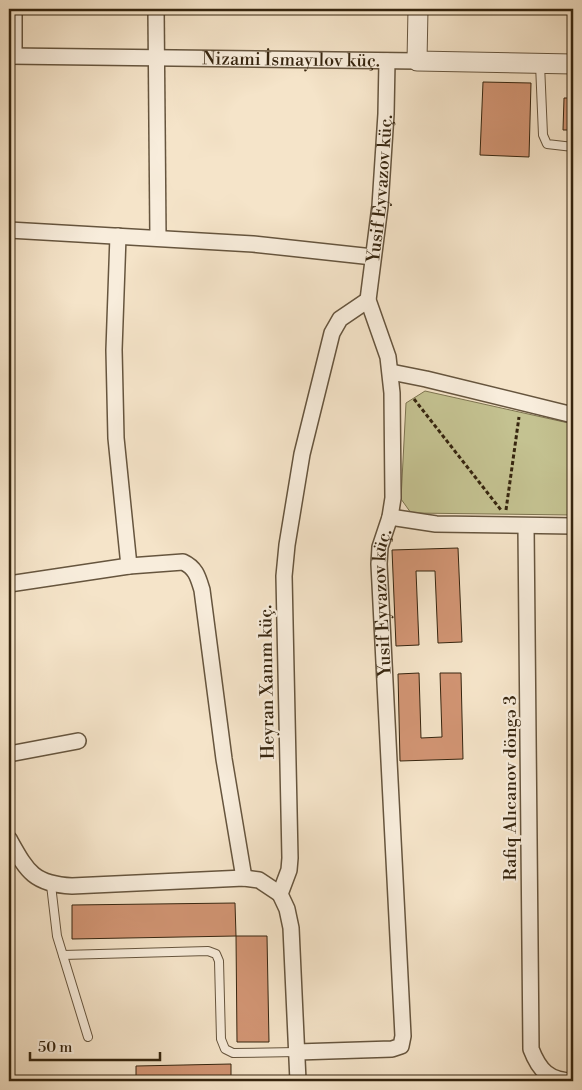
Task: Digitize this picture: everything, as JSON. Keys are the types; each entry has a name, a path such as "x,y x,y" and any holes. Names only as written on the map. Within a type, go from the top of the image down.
{"street":[{"path":"11,56 14,9"},
{"path":"156,9 158,238"},
{"path":"417,61 418,9"},
{"name":"Nizami İsmayılov küç.","path":"11,56 573,64"},
{"name":"Yusif Eyvazov küç.","path":"297,1052 392,1049 401,1046 403,1036 379,564 382,539 390,517 393,498 390,372 388,357 368,300 380,206 386,114 387,61"},
{"path":"9,230 253,244 373,257"},
{"path":"118,236 114,350 116,438 130,566"},
{"name":"Heyran Xanım küç.","path":"280,894 289,870 290,858 284,616 287,544 302,454 332,333 340,319 368,300"},
{"path":"390,372 426,378 573,415"},
{"path":"390,517 436,524 526,527 573,526"},
{"name":"Rafiq Alıcanov döngə 3","path":"526,527 531,1048 537,1065 547,1076 563,1081 573,1081"},
{"path":"9,584 130,566 183,562 197,572 202,590 224,759 244,878"},
{"path":"9,754 78,741"},
{"path":"9,839 30,872 51,884 72,886 244,878 258,880 280,894 287,909 291,928 298,1081"}],"lane":[{"path":"540,64 543,135 547,144 554,147 573,147"},
{"path":"51,884 53,913 63,955 88,1037"},
{"path":"63,955 208,951 216,954 219,961 221,1039 225,1049 233,1053 297,1052"}],"path":[{"path":"414,399 505,515 520,412"}],"shaded area":[{"path":"425,391 573,424 573,515 411,513 401,499 406,403"}],"building":[{"path":"483,82 531,83 529,157 480,155"},
{"path":"564,98 573,98 573,130 563,130"},
{"path":"458,548 462,642 438,643 435,571 416,571 419,645 396,646 392,550"},
{"path":"419,673 421,738 442,737 440,673 461,673 463,759 400,761 398,674"},
{"path":"235,903 236,936 72,939 72,905"},
{"path":"236,936 267,936 269,1042 237,1042"},
{"path":"231,1064 231,1081 136,1081 136,1066"}]}
